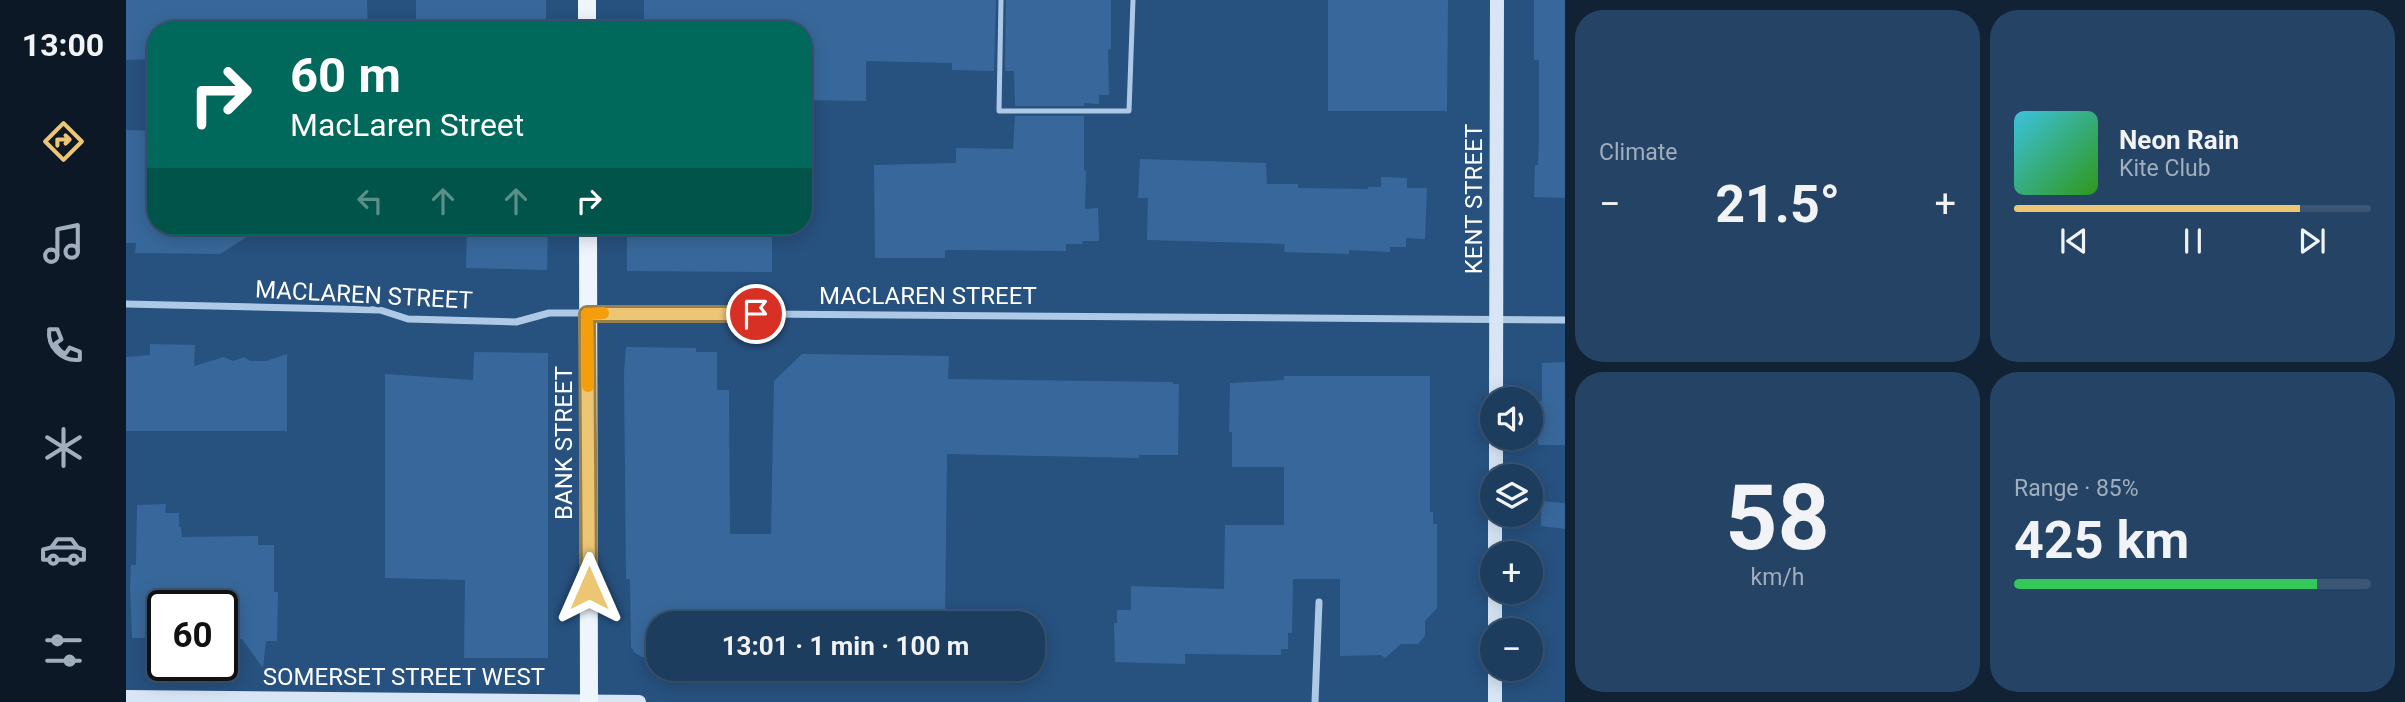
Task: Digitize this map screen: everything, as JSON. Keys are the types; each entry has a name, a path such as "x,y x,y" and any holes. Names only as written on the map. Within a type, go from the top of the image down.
{"main road":[{"path":"587,0 587,21"},
{"name":"KENT STREET","path":"1496,387 1497,0"},
{"name":"BANK STREET","path":"587,235 589,701"},
{"path":"1494,702 1495,681"},
{"name":"SOMERSET STREET WEST","path":"126,697 639,702"}],"street":[{"name":"MACLAREN STREET","path":"126,304 380,310 408,319 516,322 549,313 1565,320"},
{"path":"1315,702 1319,602"}],"lane":[{"path":"1001,0 999,111 1129,111 1133,0"}],"building":[{"path":"126,0 367,0 368,21 147,21 147,59 126,60"},
{"path":"416,0 546,0 546,21 416,21"},
{"path":"644,0 996,0 994,71 952,70 952,63 866,61 866,101 812,100 812,21 644,21"},
{"path":"1006,0 1111,0 1109,95 1099,95 1099,104 1084,103 1084,106 1015,106 1014,71 1005,71"},
{"path":"1328,0 1448,0 1447,111 1328,111"},
{"path":"1534,0 1565,0 1565,198 1534,197 1539,139 1539,60 1534,60"},
{"path":"1015,116 1084,116 1085,209 1098,208 1099,241 1066,244 1066,251 948,250 945,251 945,258 875,258 874,165 956,163 956,148 1013,149"},
{"path":"126,130 147,131 147,235 250,235 220,254 135,253 136,243 126,243"},
{"path":"1140,159 1266,163 1267,184 1298,184 1298,188 1368,189 1381,187 1381,177 1407,178 1407,188 1427,188 1425,239 1406,238 1406,247 1390,247 1390,252 1349,250 1349,254 1284,252 1285,244 1147,240 1148,198 1138,198"},
{"path":"467,235 548,235 547,270 466,268"},
{"path":"627,235 772,235 772,272 627,271"},
{"path":"150,344 195,345 194,366 224,357 233,361 244,357 250,361 266,361 287,354 287,431 126,431 126,357 150,355"},
{"path":"626,347 696,348 696,352 717,352 717,390 729,390 730,534 771,534 774,381 802,354 949,356 948,379 1173,382 1179,384 1178,455 1139,455 1139,458 947,454 945,611 646,611 646,657 642,657 631,647 630,579 626,579"},
{"path":"474,352 548,353 548,658 464,658 465,580 385,578 385,374 473,380"},
{"path":"1565,362 1565,445 1543,445 1542,363"},
{"path":"1284,376 1430,376 1430,512 1433,512 1433,524 1437,524 1437,608 1425,621 1425,636 1418,644 1401,644 1385,658 1381,655 1340,656 1340,579 1293,579 1292,633 1288,633 1288,649 1281,649 1281,655 1185,654 1185,664 1115,662 1114,623 1117,623 1117,610 1131,610 1131,586 1224,589 1225,525 1284,525 1284,467 1232,467 1232,432 1229,432 1230,383 1284,380"},
{"path":"1543,501 1565,503 1565,529 1543,526"},
{"path":"166,504 165,513 179,513 182,537 258,536 258,545 274,545 274,592 278,592 277,641 266,641 263,668 242,639 238,639 238,590 147,590 147,638 132,638 130,586 131,565 136,565 137,505"}],"slow traffic":[{"path":"588,386 587,314 603,313"}],"route":[{"path":"589,588 587,314 756,314"}]}
